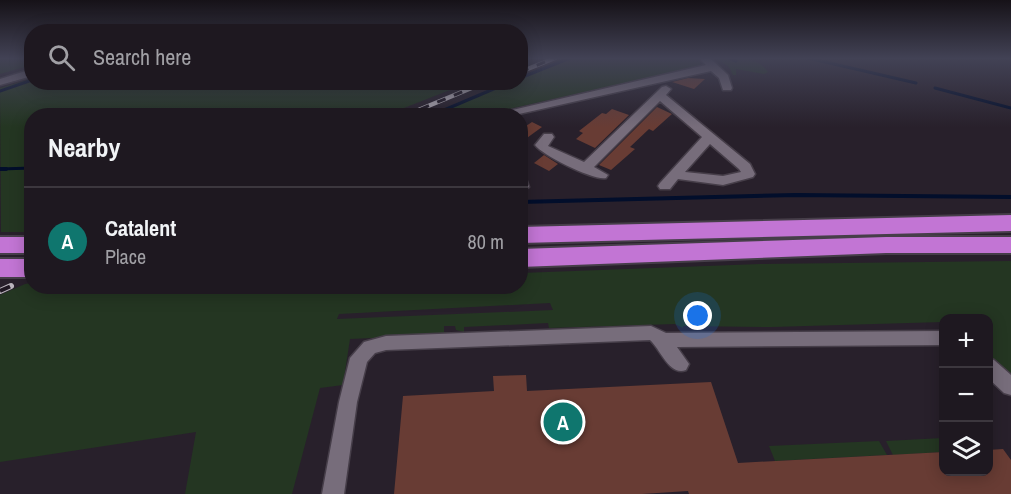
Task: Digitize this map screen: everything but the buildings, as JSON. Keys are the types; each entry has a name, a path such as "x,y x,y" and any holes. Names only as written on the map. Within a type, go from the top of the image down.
{"highway":[{"path":"528,235 1011,223"},
{"path":"2,245 24,245"},
{"path":"528,258 886,245 1011,245"},
{"path":"0,268 24,268"}],"street":[{"path":"527,108 647,81"},
{"path":"585,168 676,81"},
{"path":"725,81 727,88"},
{"path":"660,95 745,168 748,174 704,180 675,174"},
{"path":"548,137 541,145 544,149 601,176"},
{"path":"665,186 709,137"},
{"path":"333,494 348,402 359,358 370,347 386,343 651,333 662,340 681,364"},
{"path":"662,340 939,338"},
{"path":"990,368 1011,387"}],"green space":[{"path":"24,81 24,90 450,90 404,108 24,108 24,232 1,232 0,88"},
{"path":"528,81 633,81 513,108 449,108 493,90 528,90"},
{"path":"1011,261 1011,378 993,362 993,314 939,314 939,322 772,327 683,326 683,328 675,324 549,328 548,323 464,327 464,332 456,330 455,326 444,326 444,332 463,334 350,339 343,385 320,388 292,494 185,494 196,432 0,462 0,295 24,284 24,294 528,294 528,273 760,264","holes":["550,303 553,310 337,319 339,314"]},
{"path":"939,438 939,452 893,455 886,441"},
{"path":"879,441 887,455 775,461 769,446"}],"waterway":[{"path":"908,81 916,83"},
{"path":"0,91 24,83"},
{"path":"935,88 1011,108"},
{"path":"449,108 491,90"},
{"path":"6,169 0,169 24,168"},
{"path":"528,202 796,195 1011,197"}],"railway":[{"path":"423,108 467,90"},
{"path":"0,291 11,286"}],"place":[{"name":"Catalent","path":"563,422"}]}
